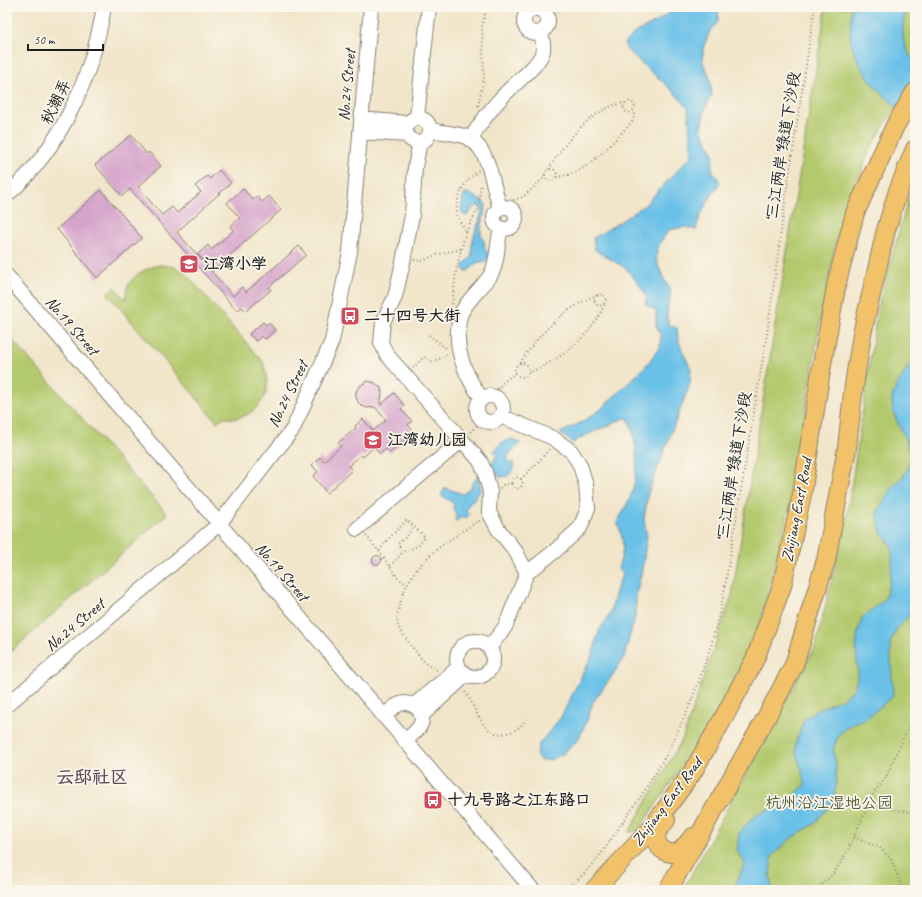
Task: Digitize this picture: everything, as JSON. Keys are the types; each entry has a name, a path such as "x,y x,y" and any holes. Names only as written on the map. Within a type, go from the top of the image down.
{"main road":[{"name":"Zhijiang East Road","path":"587,890 650,829 692,773 724,719 755,659 782,586 802,494 822,364 837,282 855,213 895,126 915,92"},
{"path":"668,890 766,718 794,665 808,623 826,560 847,448 853,392 862,334 886,230 898,191 915,149"},
{"path":"702,757 701,768 690,787 657,833 656,842 658,847 670,853 679,852 709,819"}],"street":[{"name":"秋潮弄","path":"7,195 19,185 57,138 84,83 104,7"},
{"name":"No.24 Street","path":"7,705 219,524 293,429 332,341 350,252 371,7"},
{"path":"361,126 410,125 422,118 428,122 430,130 427,138 420,142 412,141 410,125 429,7"},
{"path":"541,10 548,23 547,27 541,32 533,33 525,25 524,21 527,14 541,10"},
{"path":"470,140 491,110 535,64 543,51 541,32"},
{"path":"430,130 464,136 478,144 491,172 495,195 504,207 495,213 494,216 495,224 501,228 491,275 461,311 457,333 460,357 472,386 487,398 498,400 501,403 503,412 495,421 491,422 483,420 480,418 477,410 477,406 487,398"},
{"path":"420,142 415,167 412,216 394,297 383,322 381,343 387,355 480,460 490,492 489,512 498,529 516,552 527,574"},
{"name":"No.19 Street","path":"7,276 533,890"},
{"path":"489,648 505,627 527,574 580,528 588,508 586,485 580,465 572,451 555,439 501,416"},
{"path":"358,528 462,440"},
{"path":"418,710 458,675 458,656 463,646 474,642 479,642 489,648 493,659 489,671 478,677 458,675"},
{"path":"383,716 398,704 407,702 418,710 422,720 418,729 404,741"}],"path":[{"path":"477,108 484,77 482,25 487,7"},
{"path":"541,10 564,7"},
{"name":"“三江两岸”绿道下沙段","path":"566,890 601,854 639,799 667,754 690,705 711,646 723,598 730,561 815,7"},
{"path":"504,207 513,200 524,197 545,177 544,173 549,169 562,147 584,124 615,104 631,102 634,104 632,122 590,163 577,172 567,176 556,177 554,180 550,181 545,177"},
{"path":"626,103 624,106 625,111 629,113 633,110"},
{"path":"466,232 456,214 457,203 466,181 480,170 486,159"},
{"path":"549,169 555,170 557,173 556,177"},
{"path":"451,308 455,277 461,249 466,232 478,209 479,199"},
{"path":"404,257 412,260 423,261 435,255 461,249"},
{"path":"601,294 604,296 605,302 600,315 583,337 550,363 522,376 516,373 516,367 530,348 553,324 581,302 601,294"},
{"path":"598,295 595,299 596,304 601,306 605,302"},
{"path":"429,335 450,351"},
{"path":"448,345 450,351"},
{"path":"406,376 424,357 432,361 442,358 450,351"},
{"path":"520,363 524,363 528,366 528,373"},
{"path":"487,398 506,380 516,373"},
{"path":"462,440 483,420"},
{"path":"521,479 540,460 555,439"},
{"path":"516,477 521,479 523,482 522,486 519,488 514,487 512,484 513,479 516,477"},
{"path":"491,516 475,523 434,551 416,568 406,584 401,596 398,612 398,626 418,654 431,668 458,675 486,729 493,733 503,734 513,732 522,726 526,719"},
{"path":"379,551 407,520 425,537 418,546 403,552 390,566"},
{"path":"403,552 398,544 408,535 413,526"},
{"path":"358,528 379,551 397,577 406,584"},
{"path":"816,890 835,872 847,852 873,794 885,778 915,712"},
{"path":"868,805 915,813"},
{"path":"854,837 880,848 891,859 903,890"},
{"path":"552,890 573,884 587,890"},
{"path":"826,890 864,885 875,890"},
{"path":"851,890 855,887"}],"green space":[{"path":"826,7 915,7 915,76 870,149 838,231 819,328 792,499 759,627 726,702 638,831 629,832 683,738 732,595"},
{"name":"杭州沿江湿地公园","path":"915,180 915,890 683,890 816,645 847,516 878,306 911,189"},
{"path":"160,265 175,267 185,273 263,362 267,379 267,389 260,404 254,410 240,417 224,417 217,422 107,293 114,287 125,299 127,288 138,274"},
{"path":"7,334 167,514 7,655"}],"water":[{"path":"677,7 719,7 718,22 710,31 703,48 703,63 709,75 712,94 704,111 701,129 714,154 712,170 720,182 703,211 696,230 685,227 669,230 659,244 656,257 659,268 670,289 667,318 669,325 677,328 678,338 682,350 691,369 690,384 648,493 644,519 647,537 636,596 636,613 624,657 593,702 578,740 564,753 550,760 541,761 536,755 539,744 561,717 593,653 599,631 610,614 623,573 618,569 623,546 617,522 632,493 636,471 635,444 628,418 621,419 573,443 560,433 582,422 600,410 645,367 660,347 661,336 656,325 656,311 645,304 647,298 641,287 627,269 595,250 593,238 645,205 692,155 688,108 674,92 628,51 624,43 633,34 656,22"},
{"path":"852,7 907,7 903,36 904,43 910,56 915,62 915,122 885,97 861,67 855,55 850,38"},
{"path":"467,193 484,202 486,205 481,235 485,243 484,249 488,252 489,257 485,262 478,262 468,271 465,271 463,265 472,256 472,243 480,220 482,208 480,206 475,206 468,215 465,216 461,212 463,196"},
{"path":"915,357 915,535 913,539 915,544 915,603 908,617 897,628 890,643 893,696 867,718 851,724 839,734 833,749 836,766 836,787 832,803 814,824 790,839 772,856 770,875 772,890 733,890 745,863 737,851 739,833 752,818 793,796 805,785 803,773 796,754 796,742 804,720 815,711 842,699 854,689 858,674 856,649 858,632 862,618 885,599 892,565 892,546 881,533 877,513 891,489 906,473 910,461 908,445 893,412 892,397 900,379"},
{"path":"513,439 520,443 508,456 508,463 513,462 514,469 508,476 500,477 489,468 497,455 494,452 502,443"},
{"path":"478,475 481,490 467,507 466,512 470,514 466,518 462,517 456,521 455,519 457,517 453,508 454,504 441,495 445,488 463,494 470,488"}],"building":[{"path":"131,135 147,154 149,152 161,166 138,187 162,215 172,207 177,213 201,192 195,186 207,176 210,179 219,170 231,183 177,232 233,296 242,287 246,292 299,246 306,255 269,287 271,290 246,311 242,307 237,311 130,189 122,196 95,165"},
{"path":"243,189 253,200 257,196 262,202 269,196 281,210 212,271 198,254 208,245 211,250 233,231 230,226 240,218 227,203"},
{"path":"101,190 142,238 97,278 57,229"},
{"path":"263,322 266,325 269,323 275,330 265,339 262,336 256,341 249,334"},
{"path":"368,381 375,383 381,388 381,405 394,393 405,406 401,409 412,421 408,425 414,432 390,453 386,449 380,454 374,447 363,457 361,455 348,466 352,470 327,493 313,476 318,472 312,465 320,457 324,461 341,446 338,443 356,428 355,426 363,419 373,431 386,420 375,407 367,408 360,405 356,398 356,391 361,385"},
{"path":"377,555 382,560 377,565 372,560"}],"place":[{"name":"江湾小学","path":"189,264"},
{"name":"二十四号大街","path":"350,316"},
{"name":"江湾幼儿园","path":"373,440"},
{"name":"十九号路之江东路口","path":"433,800"}],"district":[{"name":"云邸社区","path":"92,777"}]}
